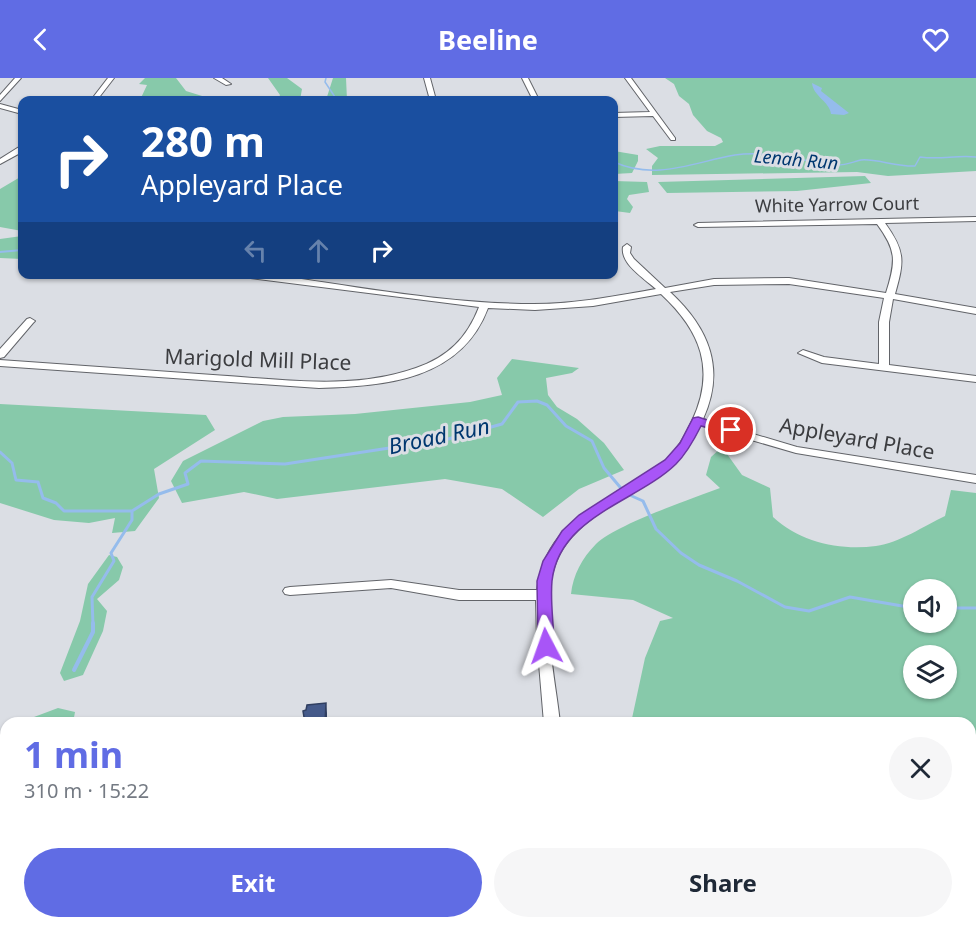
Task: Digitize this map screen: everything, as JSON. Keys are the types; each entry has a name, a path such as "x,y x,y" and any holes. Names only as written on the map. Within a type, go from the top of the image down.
{"street":[{"path":"0,99 18,78"},
{"path":"97,96 111,78"},
{"path":"217,78 228,84"},
{"path":"427,78 432,96"},
{"path":"525,78 534,96"},
{"path":"628,78 673,139"},
{"path":"0,106 18,111"},
{"path":"618,115 654,114"},
{"path":"0,162 18,151"},
{"name":"White Yarrow Court","path":"698,225 976,219"},
{"path":"879,221 898,247 901,261 884,318 884,368"},
{"path":"552,717 543,595 547,571 557,549 584,518 676,456 686,444 698,421 705,406 710,384 705,346 693,323 630,260 626,253 627,247"},
{"path":"282,279 484,305 570,306 714,282 773,280 825,285 976,311"},
{"name":"Marigold Mill Place","path":"0,363 319,385 361,382 415,370 450,352 469,337 484,305"},
{"path":"0,356 30,321"},
{"path":"803,353 822,360 976,379"},
{"name":"Appleyard Place","path":"698,421 796,450 976,479"},
{"path":"290,591 391,584 459,595 543,595"}],"green space":[{"path":"145,78 176,78 186,91 202,96 142,96 147,85 139,84"},
{"path":"268,78 287,78 302,89 301,96 280,95"},
{"path":"333,78 346,78 347,96 327,96"},
{"path":"665,78 976,78 976,171 888,176 857,172 652,175 652,166 658,158 646,149 660,146 715,146 723,142 721,138 707,131 693,115 689,104 679,96 674,84"},
{"path":"618,152 638,155 638,161 632,173 618,174"},
{"path":"865,176 871,183 797,191 667,193 658,182"},
{"path":"18,178 18,230 0,227 0,189"},
{"path":"618,181 647,182 649,192 629,195 627,199 633,207 630,213 618,211"},
{"path":"18,237 18,259 0,258 0,239"},
{"path":"512,359 579,368 572,373 546,378 548,395 557,407 577,419 604,443 624,470 579,489 543,517 502,489 445,479 277,499 244,492 182,503 171,481 183,461 263,421 283,417 355,414 470,402 502,395 497,378"},
{"path":"0,404 206,415 215,430 154,469 159,498 135,531 112,533 115,518 89,523 54,520 0,503"},
{"path":"722,447 742,475 770,488 773,517 784,526 821,543 849,547 885,544 911,534 945,516 951,490 976,493 976,717 632,717 645,658 660,621 673,618 633,600 571,594 574,580 586,555 606,536 655,513 720,488 706,475 711,457"},
{"path":"109,555 117,557 123,567 119,580 97,599 107,611 103,631 83,675 64,681 60,673 80,621 88,584"},
{"path":"58,708 75,712 74,717 34,717"}],"water":[{"path":"812,83 822,88 821,91 849,113 831,114 828,106 815,92"}],"building":[{"path":"326,703 325,717 304,717 303,711 306,710 307,705"}],"waterway":[{"path":"326,78 325,82 334,96"},
{"name":"Lenah Run","path":"618,163 645,170 660,170 735,155 760,154 838,165 866,160 915,166 920,157 976,157"},
{"name":"Lenah Run","path":"0,252 18,250"},
{"name":"Broad Run","path":"132,511 159,494 188,484 185,473 201,461 285,464 448,439 502,424 518,402 537,401 547,405 566,426 592,441 604,468 625,493 643,501 656,529 681,553 699,565 737,581 785,607 809,611 850,597 903,606"},
{"name":"Broad Run","path":"0,452 12,463 16,480 38,482 43,498 56,503 64,511 132,511"},
{"path":"93,625 92,597 114,561 111,553 132,520 132,511"},
{"name":"Broad Run","path":"957,608 976,608"},
{"path":"74,670 93,632 93,625"}],"route":[{"path":"546,646 544,581 550,561 567,534 584,518 670,463 686,444 698,421 731,430"}]}
